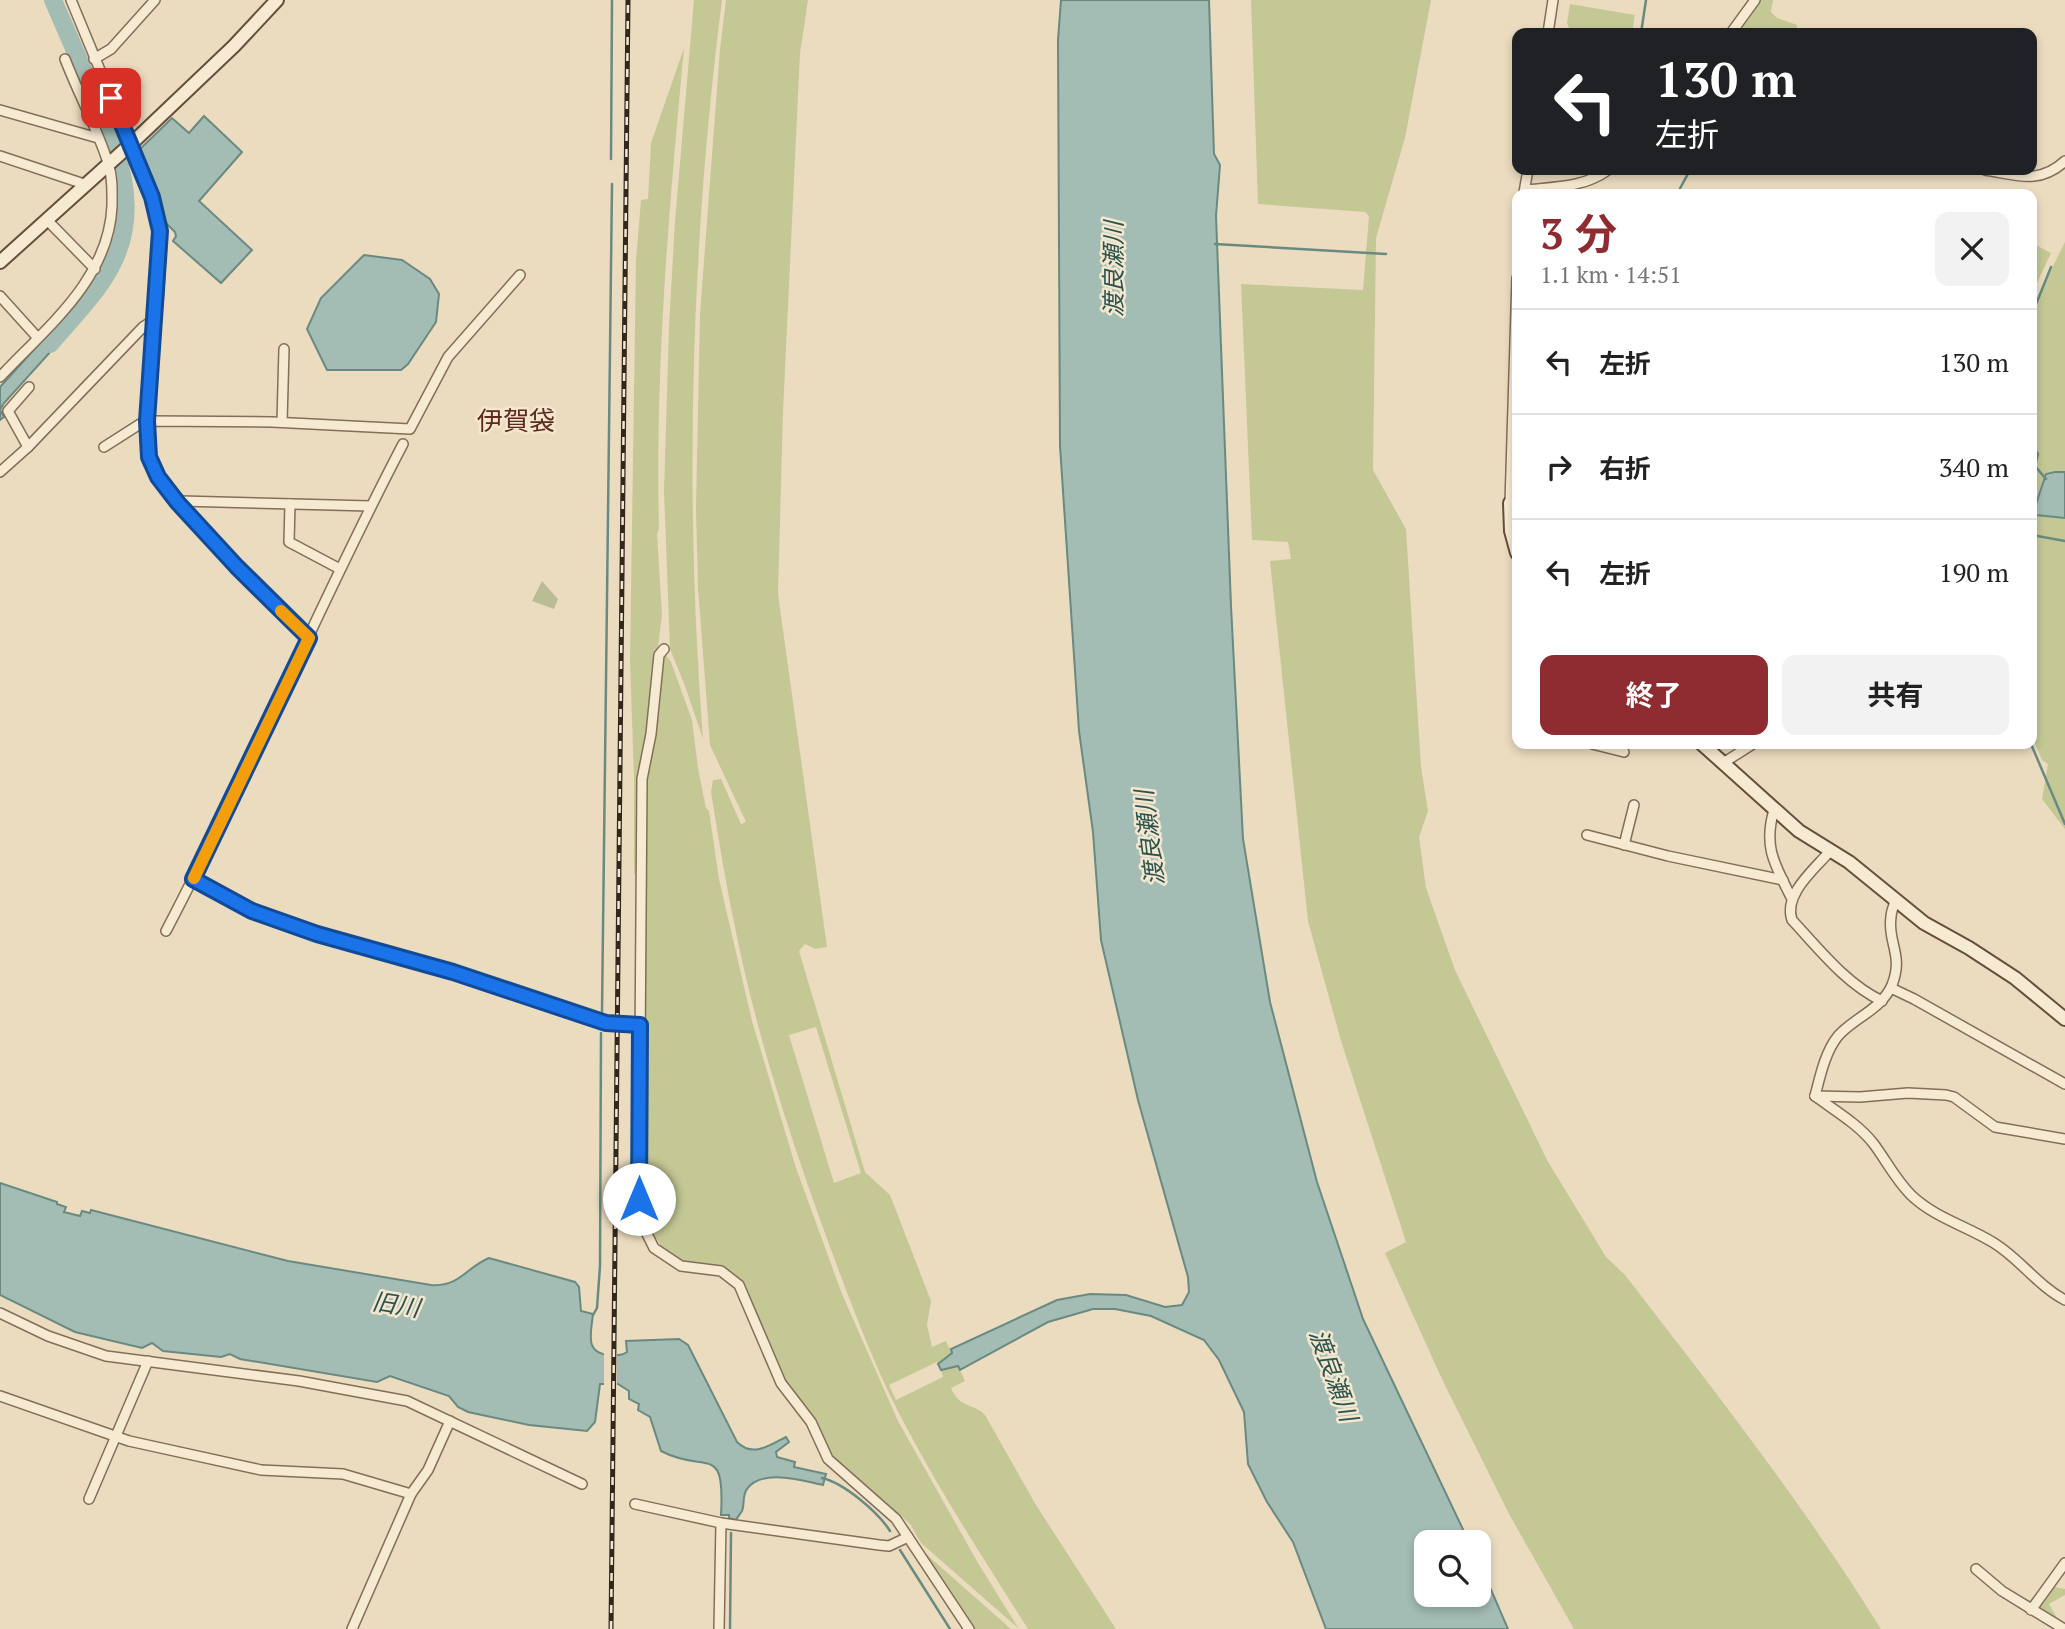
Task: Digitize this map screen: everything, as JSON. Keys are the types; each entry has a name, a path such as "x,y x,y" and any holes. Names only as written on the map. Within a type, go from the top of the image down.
{"street":[{"path":"71,0 152,197 160,231 147,421 149,457 158,477 178,503 309,638"},
{"path":"94,59 111,49 155,0"},
{"path":"0,262 129,146 234,46 276,0"},
{"path":"1549,28 1553,0"},
{"path":"1735,28 1755,0"},
{"path":"0,377 78,294 95,269 106,246 111,226 111,163 65,59"},
{"path":"0,110 98,138"},
{"path":"0,156 87,185"},
{"path":"2016,175 2040,176 2065,161"},
{"path":"1546,189 1587,182 1599,175"},
{"path":"47,220 95,269"},
{"path":"104,447 147,421 282,422 410,429 449,358 520,275"},
{"path":"0,296 37,337"},
{"path":"0,472 28,447 143,327 155,319"},
{"path":"282,422 284,349"},
{"path":"28,447 8,411 29,387"},
{"path":"1512,439 1512,535"},
{"path":"166,931 309,638 370,506 403,444"},
{"path":"178,503 370,506"},
{"path":"290,504 289,542 340,569"},
{"path":"664,649 659,655 642,779 639,880 639,1185 644,1232 654,1248 671,1261 691,1269 721,1271 739,1286 781,1384 811,1422 828,1459 896,1520 969,1629"},
{"path":"1613,749 1625,752"},
{"path":"1708,749 1799,831 1849,862 1924,922 1969,947 2015,978 2065,1019"},
{"path":"1723,763 1744,749"},
{"path":"1624,845 1634,805"},
{"path":"1774,810 1770,822 1769,849 1791,897 1790,912 1793,920 1860,988 1882,1001"},
{"path":"1587,835 1668,856 1783,880"},
{"path":"1791,897 1830,851"},
{"path":"193,879 252,911 317,934 453,972 606,1023 640,1025"},
{"path":"1815,1096 1824,1065 1837,1038 1882,1001 1891,988 1898,961 1890,926 1895,901"},
{"path":"1891,988 2065,1084"},
{"path":"1815,1096 1860,1097 1908,1093 1946,1095 1954,1097 1995,1127 2065,1139"},
{"path":"1815,1096 1862,1131 1895,1177 1912,1195 1937,1215 1993,1242 2065,1300"},
{"path":"0,1313 48,1336 82,1349 115,1357 240,1372 379,1394 415,1404 582,1484"},
{"path":"89,1499 148,1361"},
{"path":"0,1396 116,1438 261,1470 343,1474 411,1494"},
{"path":"352,1629 411,1494 428,1470 450,1421"},
{"path":"635,1504 722,1523 879,1545 889,1546 908,1537"},
{"path":"719,1629 722,1523"},
{"path":"2031,1610 2065,1563"},
{"path":"1976,1569 2002,1591 2064,1629"}],"green space":[{"path":"694,0 722,0 703,184 694,369 694,554 703,739 670,649 664,491 675,221"},
{"path":"726,0 808,0 800,53 783,412 778,594 827,947 815,949 805,944 799,951 865,1172 890,1195 931,1301 927,1325 932,1347 946,1341 952,1353 938,1364 937,1362 889,1385 896,1400 943,1377 941,1370 958,1366 965,1381 951,1388 955,1395 985,1415 1036,1505 1116,1629 1028,1629 932,1474 881,1376 843,1283 788,1127 746,979 720,848 711,792 713,780 721,779 741,824 746,822 710,745 698,588 696,508 700,314","holes":["816,1027 861,1173 834,1183 789,1035"]},
{"path":"1251,0 1431,0 1405,138 1376,238 1373,470 1406,529 1421,767 1428,811 1419,837 1426,888 1455,970 1547,1160 1606,1257 1625,1275 1758,1449 1881,1629 1574,1629 1509,1514 1441,1377 1385,1253 1406,1242 1341,1041 1308,921 1270,561 1291,559 1288,542 1252,540 1241,284 1363,290 1369,216 1365,212 1258,204"},
{"path":"1759,0 1773,0 1771,12 1777,18 1797,25 1797,28 1738,28"},
{"path":"1570,4 1635,15 1633,28 1569,28 1567,23"},
{"path":"684,48 668,228 661,348 657,534 662,615 649,718 637,868 634,875 630,661 636,260 641,200 648,199 651,143"},
{"path":"2065,242 2065,829 2042,799 2048,764 2042,760 2037,748 2037,298"},
{"path":"2037,246 2051,253 2037,283"},
{"path":"542,581 558,599 554,609 532,601"},
{"path":"665,654 671,662 692,720 698,768 706,808 709,811 719,879 752,1021 796,1168 842,1294 898,1421 978,1563 1019,1629 921,1543 910,1524 833,1456 816,1422 780,1374 745,1284 723,1266 679,1260 663,1248 647,1226 644,1200 645,788 662,658"},
{"path":"918,1547 1011,1629 971,1629"},
{"path":"2055,1587 2065,1589 2065,1595 2049,1604 2060,1623 2039,1612 2039,1605"}],"water":[{"name":"渡良瀬川","path":"1061,0 1209,0 1214,154 1220,165 1216,216 1243,839 1270,1002 1317,1182 1363,1319 1463,1530 1414,1530 1414,1607 1491,1607 1491,1590 1508,1629 1326,1629 1293,1542 1267,1502 1248,1464 1244,1412 1219,1360 1204,1340 1151,1316 1115,1309 1093,1309 1048,1322 960,1370 958,1366 941,1370 938,1364 952,1353 951,1349 1057,1300 1090,1294 1126,1295 1165,1307 1182,1305 1189,1292 1188,1277 1138,1100 1101,940 1093,832 1079,731 1060,446 1058,40"},
{"path":"204,116 242,152 199,201 252,250 221,283 173,241 175,232 163,220 157,197 138,151 172,118 189,133"},
{"path":"364,255 402,260 430,279 439,294 436,322 408,364 401,370 327,370 307,329 321,298"},
{"path":"59,322 71,329 4,403 0,410 0,387"},
{"path":"2065,472 2065,518 2037,515 2037,501 2046,474"},
{"name":"旧川","path":"0,1183 57,1202 66,1207 64,1212 80,1216 82,1211 90,1213 91,1210 288,1261 441,1285 456,1280 489,1258 575,1282 579,1287 581,1311 593,1314 591,1341 596,1351 619,1355 627,1352 626,1341 679,1339 688,1345 737,1442 743,1447 755,1450 786,1437 789,1442 776,1452 777,1457 795,1462 794,1467 826,1474 823,1485 794,1479 762,1479 747,1489 742,1511 736,1520 729,1518 729,1515 721,1515 720,1477 716,1469 710,1464 677,1458 661,1451 650,1417 638,1410 639,1404 629,1399 629,1391 618,1384 600,1384 595,1422 587,1431 529,1425 468,1412 458,1407 449,1396 390,1376 377,1382 240,1359 230,1354 221,1357 163,1351 152,1343 142,1348 75,1332 0,1295"}],"pier":[{"path":"604,1351 617,1352 617,1386 604,1386"}],"waterway":[{"path":"50,344 90,298 110,268 120,245 126,200 123,177 109,133 53,0"},
{"path":"611,159 612,0"},
{"path":"1642,28 1646,0"},
{"path":"1680,189 1687,175"},
{"path":"602,1012 612,184"},
{"path":"1215,244 1386,254"},
{"path":"2037,302 2051,267"},
{"path":"2037,452 2037,458"},
{"path":"2037,468 2046,479"},
{"path":"2037,536 2065,541"},
{"path":"2033,749 2065,824"},
{"path":"593,1315 597,1308 600,1266 601,1033"},
{"path":"822,1478 860,1499 890,1531"},
{"path":"730,1629 731,1533"},
{"path":"900,1550 950,1629"}],"railway":[{"path":"611,1629 628,0"}],"slow traffic":[{"path":"194,878 309,638 281,611"}],"district":[{"name":"伊賀袋","path":"516,420"}],"route":[{"path":"111,98 152,197 160,231 147,421 149,457 170,494 237,567 309,638 193,879 252,911 317,934 453,972 606,1023 640,1025 639,1199"}]}
